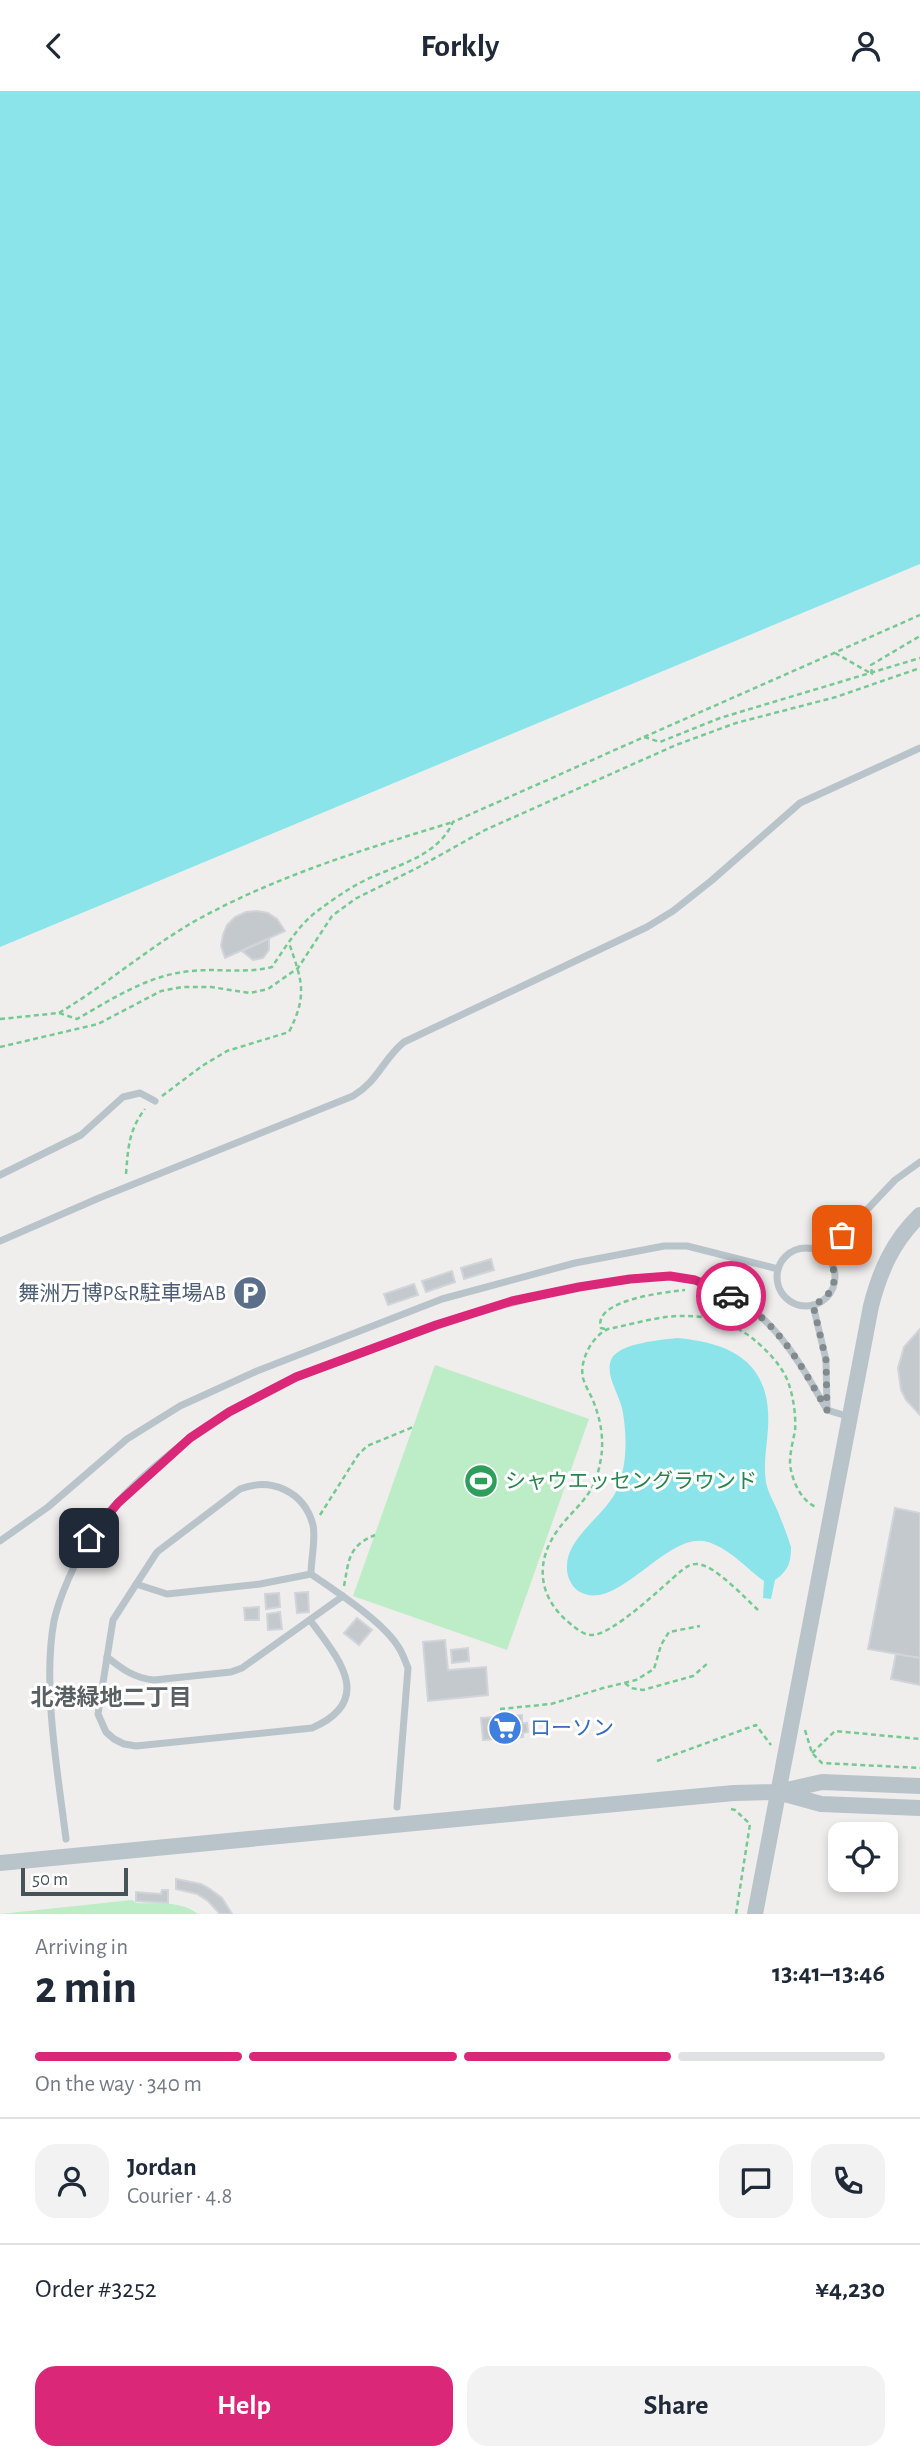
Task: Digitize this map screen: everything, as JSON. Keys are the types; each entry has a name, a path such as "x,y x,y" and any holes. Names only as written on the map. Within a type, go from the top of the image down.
{"street":[{"path":"755,1914 878,1279 897,1241 920,1215"},
{"path":"0,1863 734,1793 778,1792 822,1782 920,1786"},
{"path":"778,1792 821,1804 920,1808"}],"lane":[{"path":"0,1241 99,1198 353,1096 372,1083 396,1048 404,1042 647,927 673,911 711,881 800,803 920,748"},
{"path":"0,1175 81,1135 124,1097 140,1093 155,1101"},
{"path":"825,1254 895,1179 920,1162"},
{"path":"0,1541 48,1507 127,1439 180,1406 257,1371 442,1299 562,1267 664,1246 687,1246 778,1269"},
{"path":"807,1248 825,1254 831,1261 835,1279 828,1296 813,1305 804,1306 788,1300 778,1287 778,1269 782,1261 797,1249 807,1248"},
{"path":"66,1839 52,1703 50,1661 55,1619 89,1538 118,1503 190,1438 229,1412 296,1377 436,1325 512,1301 579,1287 670,1276 695,1280 738,1300 777,1331 790,1346 827,1410 850,1417"},
{"path":"813,1305 826,1360 827,1410"},
{"path":"310,1621 342,1664 346,1684 346,1695 336,1712 321,1724 312,1728 151,1746 124,1744 106,1732 98,1714 113,1621 157,1552 231,1495 254,1484 277,1486 289,1491 305,1507 313,1526 311,1574"},
{"path":"136,1584 167,1594 260,1584 311,1574 343,1596 387,1633 399,1647 408,1668 397,1807"},
{"path":"107,1657 129,1674 142,1679 231,1672 242,1668 343,1596"}],"path":[{"path":"59,1013 114,978 156,945 209,914 294,875 354,852 453,822 920,615"},
{"path":"872,674 871,665 920,636"},
{"path":"834,653 872,674"},
{"path":"644,737 660,742 720,718 920,659"},
{"path":"0,1047 98,1024 140,1001 172,989 211,987 250,993 268,989 298,968 332,916 340,910 373,889 485,830 700,736 736,723 836,697 920,668"},
{"path":"0,1019 59,1013 77,1019 140,984 162,975 194,970 233,972 272,967 314,914 356,885 431,850 447,835 453,822"},
{"path":"126,1174 128,1149 135,1122 155,1101 227,1051 289,1032 301,1009 302,986 289,943"},
{"path":"608,1329 601,1328 600,1318 617,1305 647,1295 685,1290 695,1280"},
{"path":"758,1610 714,1571 698,1563 681,1571 610,1630 591,1635 579,1631 558,1614 548,1598 542,1581 547,1550 558,1529 592,1489 600,1463 601,1427 582,1369 586,1353 599,1334 608,1329 665,1318 702,1317 725,1322 764,1347 790,1386 795,1430 790,1464 796,1484 810,1504 820,1508"},
{"path":"313,1526 358,1455 367,1446 413,1427"},
{"path":"343,1596 353,1548 361,1540 375,1535"},
{"path":"500,1709 551,1704 636,1680 654,1669 661,1645 669,1632 700,1626"},
{"path":"625,1683 631,1688 643,1690 693,1676 708,1663"},
{"path":"657,1761 756,1725 771,1745"},
{"path":"920,1739 835,1731 812,1753 822,1763 920,1767"},
{"path":"724,1808 735,1810 750,1824 736,1914"}],"green space":[{"name":"シャウエッセングラウンド","path":"435,1365 589,1419 507,1650 353,1596"},
{"path":"132,1900 136,1903 176,1905 198,1914 0,1914"}],"water":[{"path":"0,91 920,91 920,564 0,947"},
{"path":"677,1338 716,1345 732,1352 756,1373 763,1388 768,1406 766,1482 791,1547 788,1566 775,1580 771,1599 763,1598 764,1581 731,1554 708,1542 693,1541 676,1547 627,1582 595,1595 578,1591 568,1576 570,1551 612,1498 623,1469 626,1441 622,1406 610,1371 612,1358 632,1346"}],"building":[{"path":"257,911 268,913 277,919 285,931 225,958 221,946 227,925 235,917"},
{"path":"269,939 269,950 263,958 253,960 242,951"},
{"path":"491,1259 494,1270 464,1279 461,1268"},
{"path":"452,1271 455,1282 426,1292 422,1281"},
{"path":"414,1284 418,1295 388,1305 384,1294"},
{"path":"920,1329 920,1415 901,1390 898,1368 904,1347"},
{"path":"895,1508 920,1513 920,1658 868,1649"},
{"path":"308,1592 309,1612 297,1613 295,1593"},
{"path":"279,1593 280,1607 266,1609 265,1594"},
{"path":"259,1607 259,1620 245,1620 244,1608"},
{"path":"280,1612 282,1629 268,1630 267,1614"},
{"path":"357,1618 372,1630 359,1645 344,1633"},
{"path":"445,1640 448,1670 486,1667 488,1695 428,1701 423,1642"},
{"path":"468,1648 469,1661 452,1663 451,1650"},
{"path":"896,1654 920,1658 920,1685 891,1679"},
{"name":"ローソン","path":"522,1715 522,1723 527,1723 528,1732 523,1733 523,1737 483,1740 481,1718"},
{"path":"176,1879 201,1884 210,1889 222,1898 232,1914 220,1914 197,1894 176,1889"},
{"path":"162,1890 168,1890 168,1903 136,1901 136,1892 161,1894"}],"way so far":[{"path":"731,1296 755,1312 790,1346 827,1410 826,1360 813,1305 828,1296 833,1288 834,1270 825,1254 842,1235"}],"place":[{"name":"舞洲万博P&R駐車場AB","path":"250,1293"},
{"name":"シャウエッセングラウンド","path":"481,1481"},
{"name":"ローソン","path":"505,1728"}],"district":[{"name":"北港緑地二丁目","path":"111,1698"}],"route":[{"path":"89,1538 118,1503 190,1438 229,1412 296,1377 436,1325 512,1301 579,1287 670,1276 695,1280 731,1296"}]}
